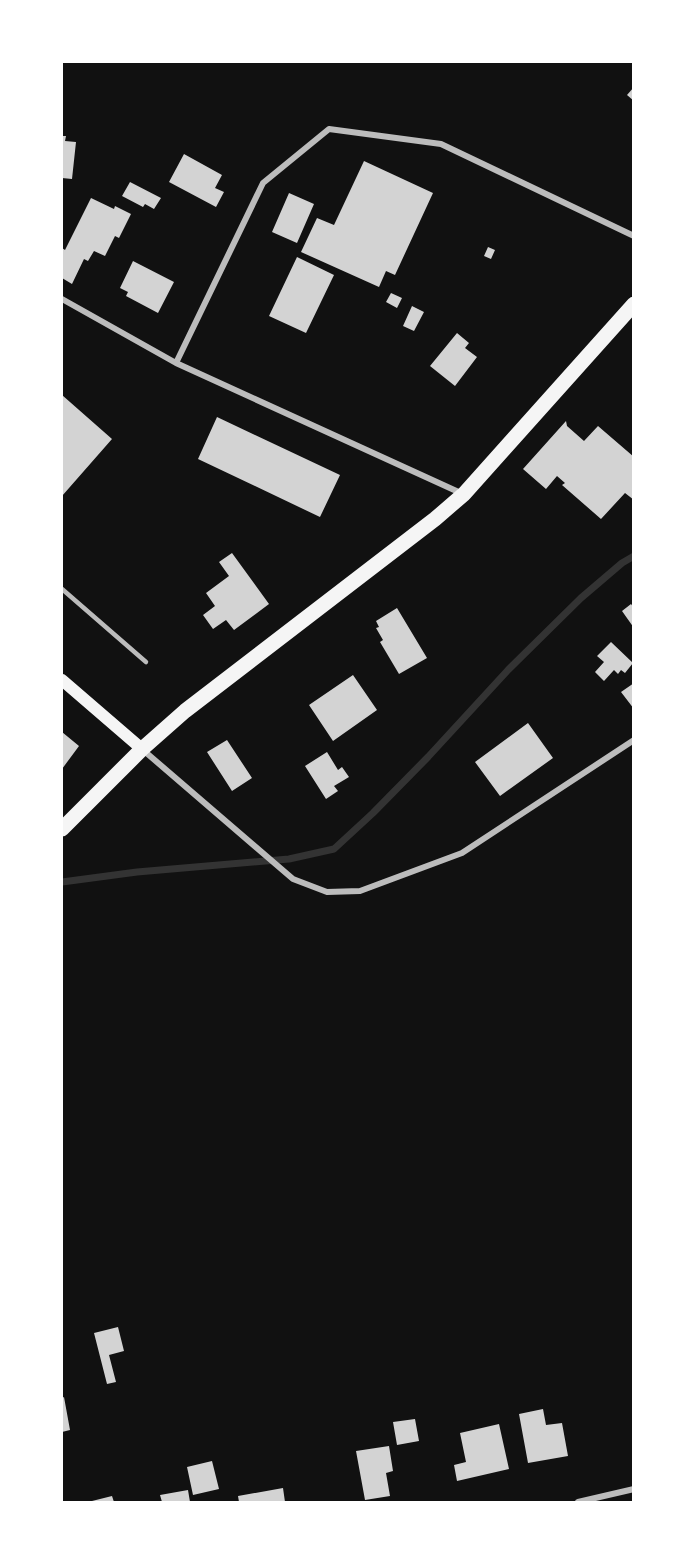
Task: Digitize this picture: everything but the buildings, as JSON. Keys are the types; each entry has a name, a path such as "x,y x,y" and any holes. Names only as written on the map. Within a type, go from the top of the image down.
{"main road":[{"path":"62,829 142,749 185,711 435,519 464,494 633,304"},
{"path":"62,680 142,749"}],"street":[{"path":"176,363 263,183 329,129 441,144 633,236"},
{"path":"62,299 176,363 464,494"},
{"path":"142,749 292,879 327,892 360,891 462,853 633,740"},
{"path":"578,1503 633,1489"}],"lane":[{"path":"62,589 146,662"}],"waterway":[{"path":"62,882 137,872 289,859 334,849 373,813 508,670 581,598 622,563 634,556"}]}
